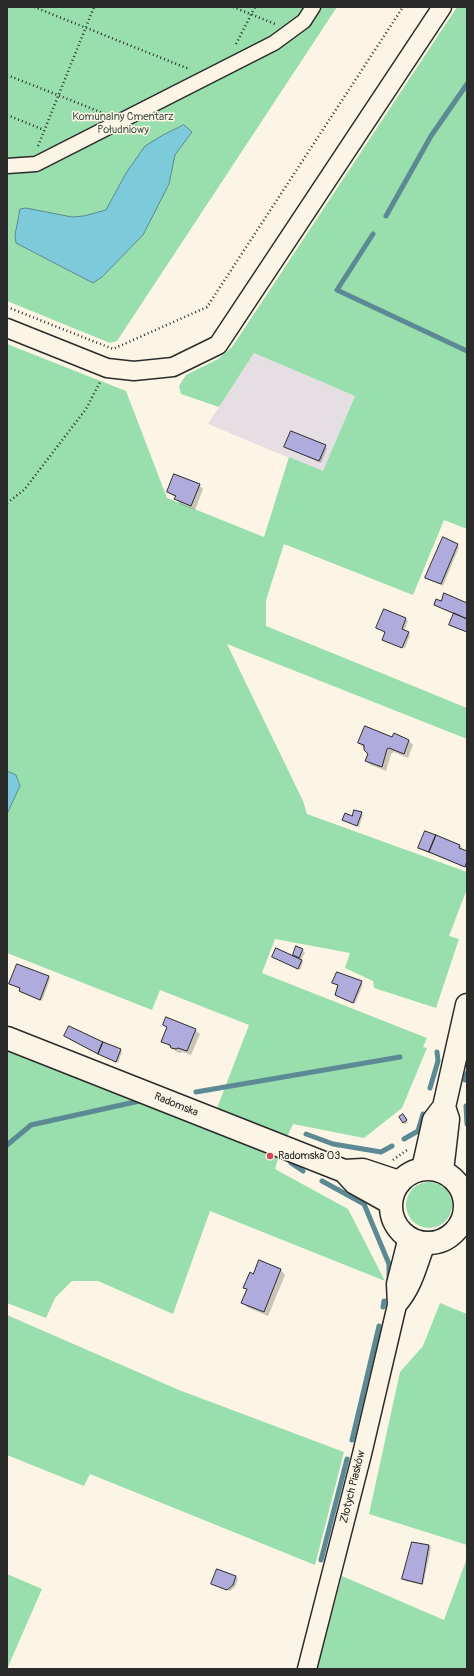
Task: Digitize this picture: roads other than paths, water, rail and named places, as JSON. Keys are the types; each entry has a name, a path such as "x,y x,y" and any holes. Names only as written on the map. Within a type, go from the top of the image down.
{"street":[{"path":"7,166 36,164 274,43 304,21 313,7"},
{"path":"7,328 107,368 134,371 173,367 218,345 442,7"},
{"path":"432,1170 434,1120 444,1107 467,1005"},
{"name":"Radomska","path":"7,1038 344,1171 356,1183 391,1203"},
{"name":"Radomska","path":"344,1171 363,1170 399,1182"},
{"path":"432,1170 450,1176 457,1183 462,1191 466,1206 463,1219 463,1228 444,1239 435,1242 417,1240 400,1230 394,1222 391,1203 393,1193 399,1182 409,1174 432,1170"},
{"name":"Złotych Piasków","path":"307,1669 362,1454 397,1305 410,1287 417,1240"}],"water":[{"path":"184,125 192,132 175,155 169,184 143,235 102,277 93,283 16,243 15,235 20,209 26,208 72,217 84,216 106,210 126,173 145,146"},
{"path":"7,771 16,775 20,786 7,814"}],"waterway":[{"path":"386,216 431,136 467,84"},
{"path":"373,234 337,290 467,351"},
{"path":"430,1088 438,1061 437,1052"},
{"path":"196,1092 400,1057"},
{"path":"465,1080 467,1073"},
{"path":"7,1145 31,1125 144,1100"},
{"path":"466,1106 467,1124"},
{"path":"404,1139 418,1131 423,1114"},
{"path":"306,1134 333,1144 381,1152 392,1146"},
{"path":"291,1163 303,1171"},
{"path":"322,1181 364,1204 389,1264 389,1279"},
{"path":"383,1307 384,1301"},
{"path":"352,1440 379,1326"},
{"path":"321,1560 347,1459"}],"place":[{"name":"Radomska 03","path":"270,1156"}],"park label":[{"name":"Komunalny Cmentarz Południowy","path":"123,123"}]}
